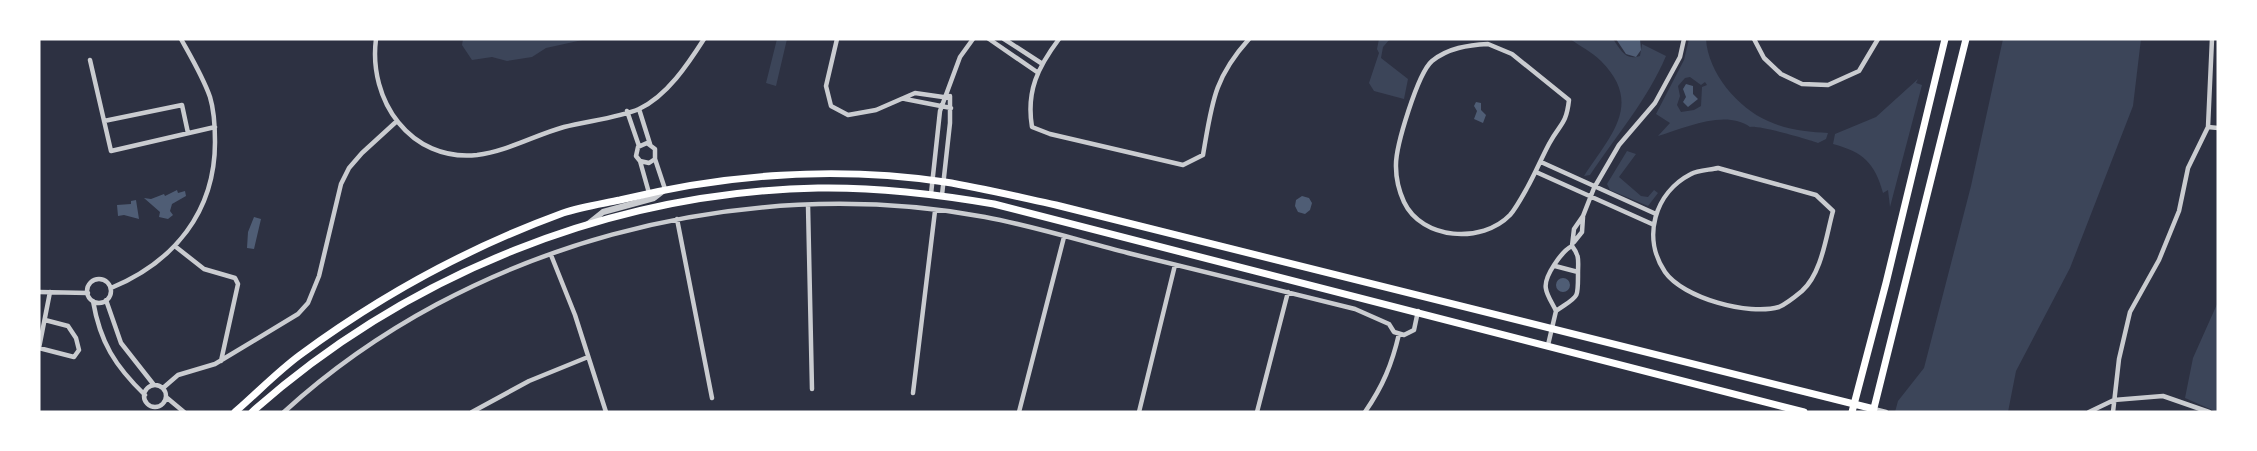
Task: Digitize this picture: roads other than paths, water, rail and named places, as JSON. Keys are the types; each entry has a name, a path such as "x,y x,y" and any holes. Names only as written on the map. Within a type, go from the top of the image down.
{"main road":[{"path":"1852,412 1946,39"},
{"path":"236,412 299,356 358,316 438,268 503,237 565,213 665,189 705,182 821,175 944,182 1056,205 1855,403 1873,410 1966,39"},
{"path":"252,412 293,375 352,336 432,288 497,257 588,224 654,206 754,192 818,188 942,195 1029,212 1804,412"}],"street":[{"path":"376,39 375,76 381,96 397,121 428,145 450,153 475,155 500,150 561,128 639,109 667,87 691,60 704,39"},
{"path":"837,39 825,86 831,106 848,115 876,110 915,93 948,97"},
{"path":"931,194 942,107 948,97 960,57 973,39"},
{"path":"989,39 1037,72"},
{"path":"1004,39 1041,63"},
{"path":"1059,39 1037,72 1029,108 1032,127 1050,134 1183,165 1203,155 1215,89 1228,62 1249,39"},
{"path":"1556,311 1578,294 1579,256 1573,244 1574,229 1619,145 1655,103 1680,57 1684,39"},
{"path":"1754,39 1764,58 1781,74 1802,84 1828,85 1859,71 1878,39"},
{"path":"2113,412 2119,360 2130,312 2159,260 2179,211 2188,168 2208,127 2212,39"},
{"path":"163,388 154,385 121,343 106,300 111,288 158,263 176,247 201,210 212,183 214,127 210,97 183,40"},
{"path":"1488,44 1512,54 1569,100 1567,120 1550,141 1541,162 1509,216 1490,229 1469,235 1446,233 1417,218 1405,205 1398,189 1395,165 1420,76 1432,61 1465,45 1488,44"},
{"path":"90,60 111,151 214,127"},
{"path":"2210,81 2218,83"},
{"path":"942,195 951,108 948,97"},
{"path":"905,99 951,108"},
{"path":"104,121 182,105 188,133"},
{"path":"588,224 603,212 654,198 665,189 655,159 656,152 650,144 639,109"},
{"path":"627,111 639,146 636,153 649,193"},
{"path":"163,388 178,375 220,361 298,314 308,303 319,276 341,184 349,168 397,121"},
{"path":"2208,127 2218,128"},
{"path":"938,136 948,137"},
{"path":"639,146 650,144"},
{"path":"640,161 649,163 655,159"},
{"path":"1541,162 1594,188 1656,214"},
{"path":"1718,168 1816,195 1833,211 1818,264 1803,290 1780,306 1749,310 1692,294 1666,273 1654,246 1652,224 1668,194 1691,173 1718,168"},
{"path":"1536,172 1652,224"},
{"path":"284,412 354,357 412,319 468,289 551,255 616,234 677,219 734,210 808,205 854,205 983,217 1355,309 1389,324 1394,332 1399,334 1404,335 1414,330 1418,311"},
{"path":"808,205 812,390"},
{"path":"913,393 935,211"},
{"path":"1548,345 1556,311 1545,285 1560,254 1573,244 1582,232 1583,216"},
{"path":"677,219 712,398"},
{"path":"1019,412 1064,237"},
{"path":"176,247 204,269 235,278 238,284 220,361"},
{"path":"551,255 606,412"},
{"path":"1139,412 1175,265"},
{"path":"1555,266 1578,272"},
{"path":"111,288 106,281 94,280 88,285 88,293 93,301 97,321 121,372 145,395 148,404 162,412"},
{"path":"39,292 88,293"},
{"path":"45,320 68,326 76,338 79,350 74,357 39,348 50,292"},
{"path":"1257,412 1288,292"},
{"path":"93,301 106,300"},
{"path":"1365,412 1382,388 1392,364 1399,334"},
{"path":"472,412 482,410 529,381 588,357"},
{"path":"145,395 149,387 154,385"},
{"path":"163,388 166,397 184,412"},
{"path":"2089,412 2114,400 2163,396 2209,412"},
{"path":"156,407 164,403 166,397"},
{"path":"1873,410 1886,412"}]}
